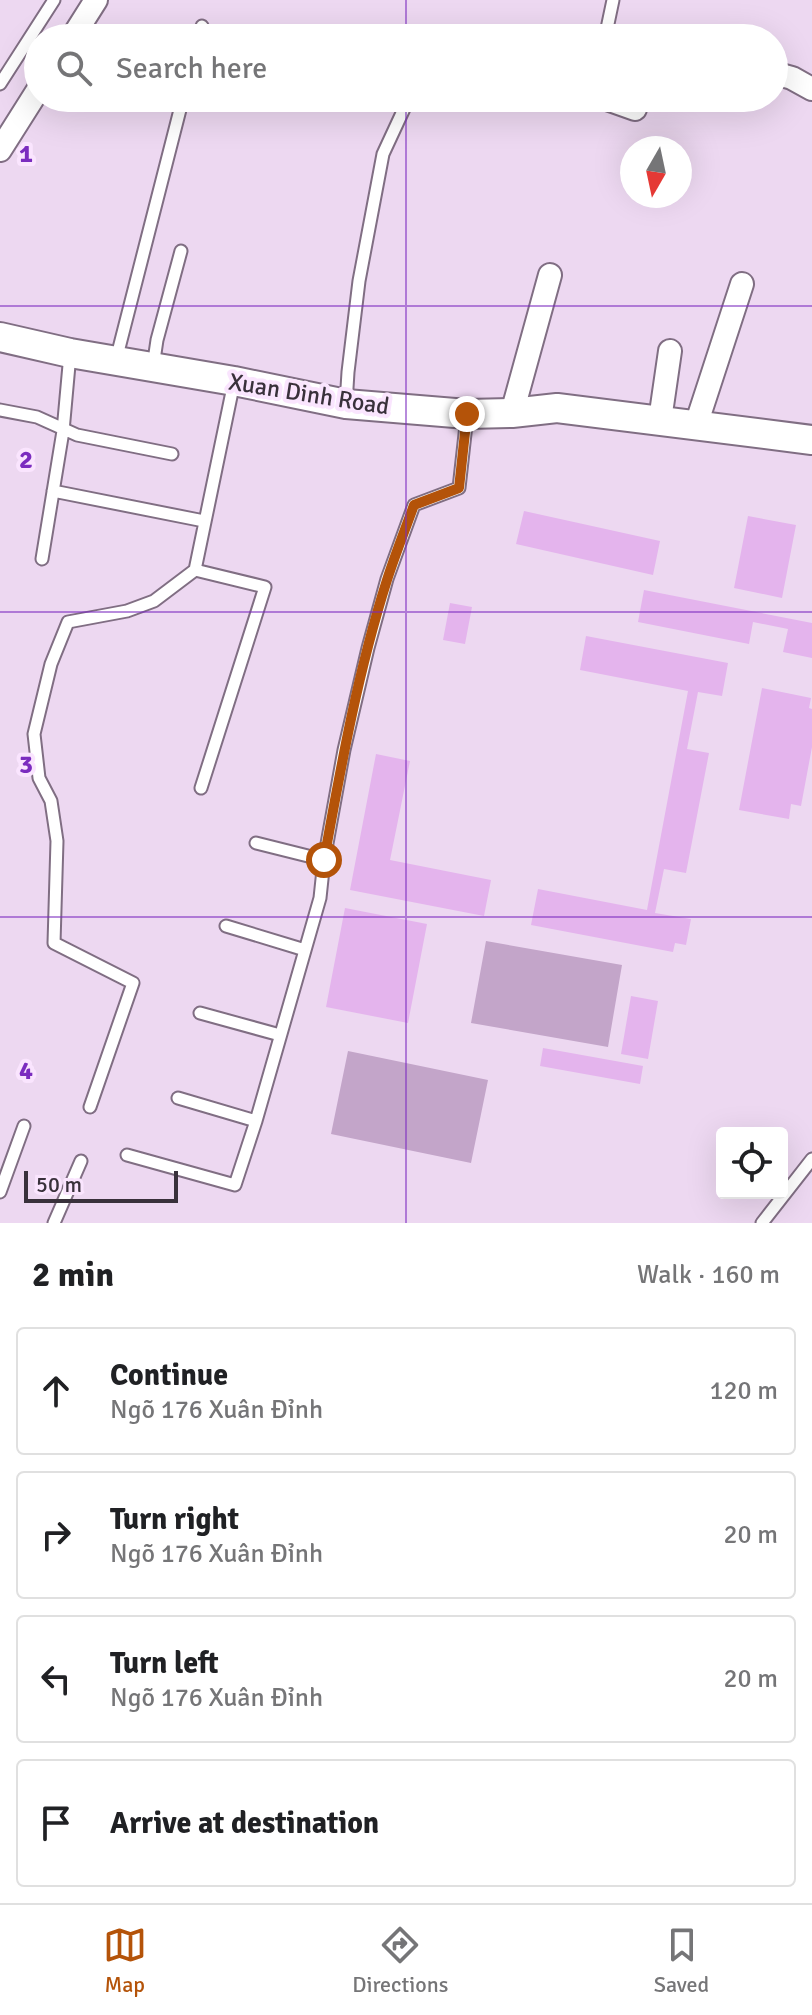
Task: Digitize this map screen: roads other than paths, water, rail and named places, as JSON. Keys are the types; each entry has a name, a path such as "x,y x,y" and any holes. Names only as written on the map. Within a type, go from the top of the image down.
{"street":[{"path":"81,24 96,0"},
{"path":"788,77 812,89"},
{"path":"0,150 24,112"},
{"path":"512,413 550,275"},
{"path":"696,425 742,284"},
{"name":"Xuan Dinh Road","path":"0,337 70,353 346,404 467,414 557,408 812,440"},
{"path":"660,420 670,351"}],"lane":[{"path":"39,24 54,0"},
{"path":"608,24 613,0"},
{"path":"0,84 24,47"},
{"path":"116,360 179,112"},
{"path":"346,404 359,281 383,154 402,112"},
{"path":"153,368 157,340 181,251"},
{"path":"42,559 63,431 70,353"},
{"path":"90,1107 133,983 54,943 57,841 51,801 39,778 34,734 51,664 68,622 127,611 154,601 195,570 234,381"},
{"path":"0,410 37,417 77,435 172,454"},
{"path":"127,1155 235,1185 320,898 344,750 387,579 414,505 459,488 467,414"},
{"path":"53,491 204,521"},
{"path":"195,570 265,587 201,788"},
{"path":"256,843 324,860"},
{"path":"226,926 305,950"},
{"path":"200,1013 280,1035"},
{"path":"178,1098 256,1121"},
{"path":"0,1192 24,1126"},
{"path":"762,1223 812,1159"},
{"path":"54,1223 81,1161"}]}
